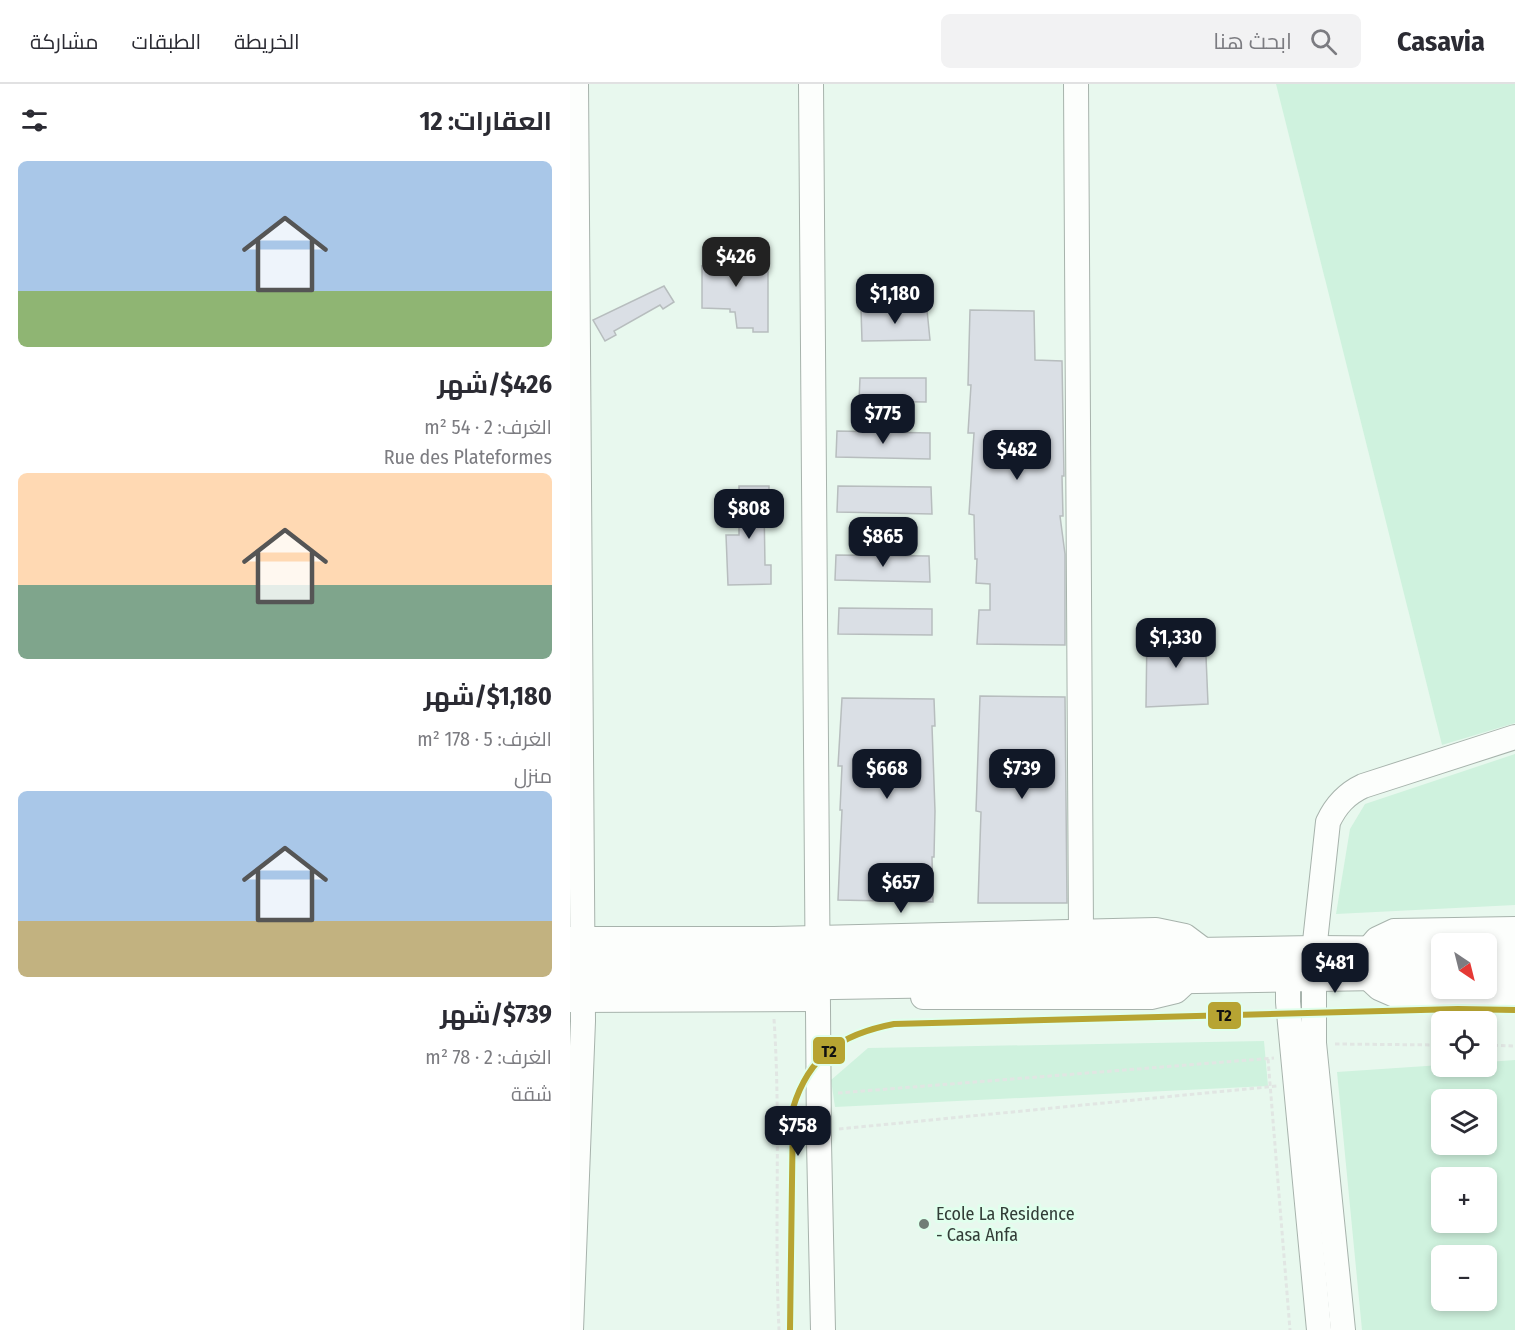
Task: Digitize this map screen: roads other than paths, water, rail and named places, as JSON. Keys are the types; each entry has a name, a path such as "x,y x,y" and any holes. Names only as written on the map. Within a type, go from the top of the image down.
{"main road":[{"path":"1497,951 1515,951"},
{"path":"576,970 773,985 819,969 1209,954 1301,964 1365,964 1431,973"},
{"path":"1365,964 1431,954"},
{"path":"819,969 1189,979 1301,964"},
{"path":"1497,974 1515,974"}],"street":[{"path":"571,1330 576,970 574,580 576,84"},
{"path":"811,84 819,1142 823,1330"},
{"path":"1076,84 1081,932"},
{"path":"1319,1330 1288,1002 1301,964 1328,822 1338,804 1353,790 1515,737"},
{"path":"576,970 773,1000 819,969 1081,932 1156,930 1175,933 1194,941 1209,954"},
{"path":"1515,930 1394,931 1377,939 1365,964 1378,988 1395,995 1515,994"},
{"path":"576,970 774,939 819,969"},
{"path":"1301,964 1314,1043 1342,1330"}],"place":[{"name":"Ecole La Residence - Casa Anfa","path":"924,1224"}]}
